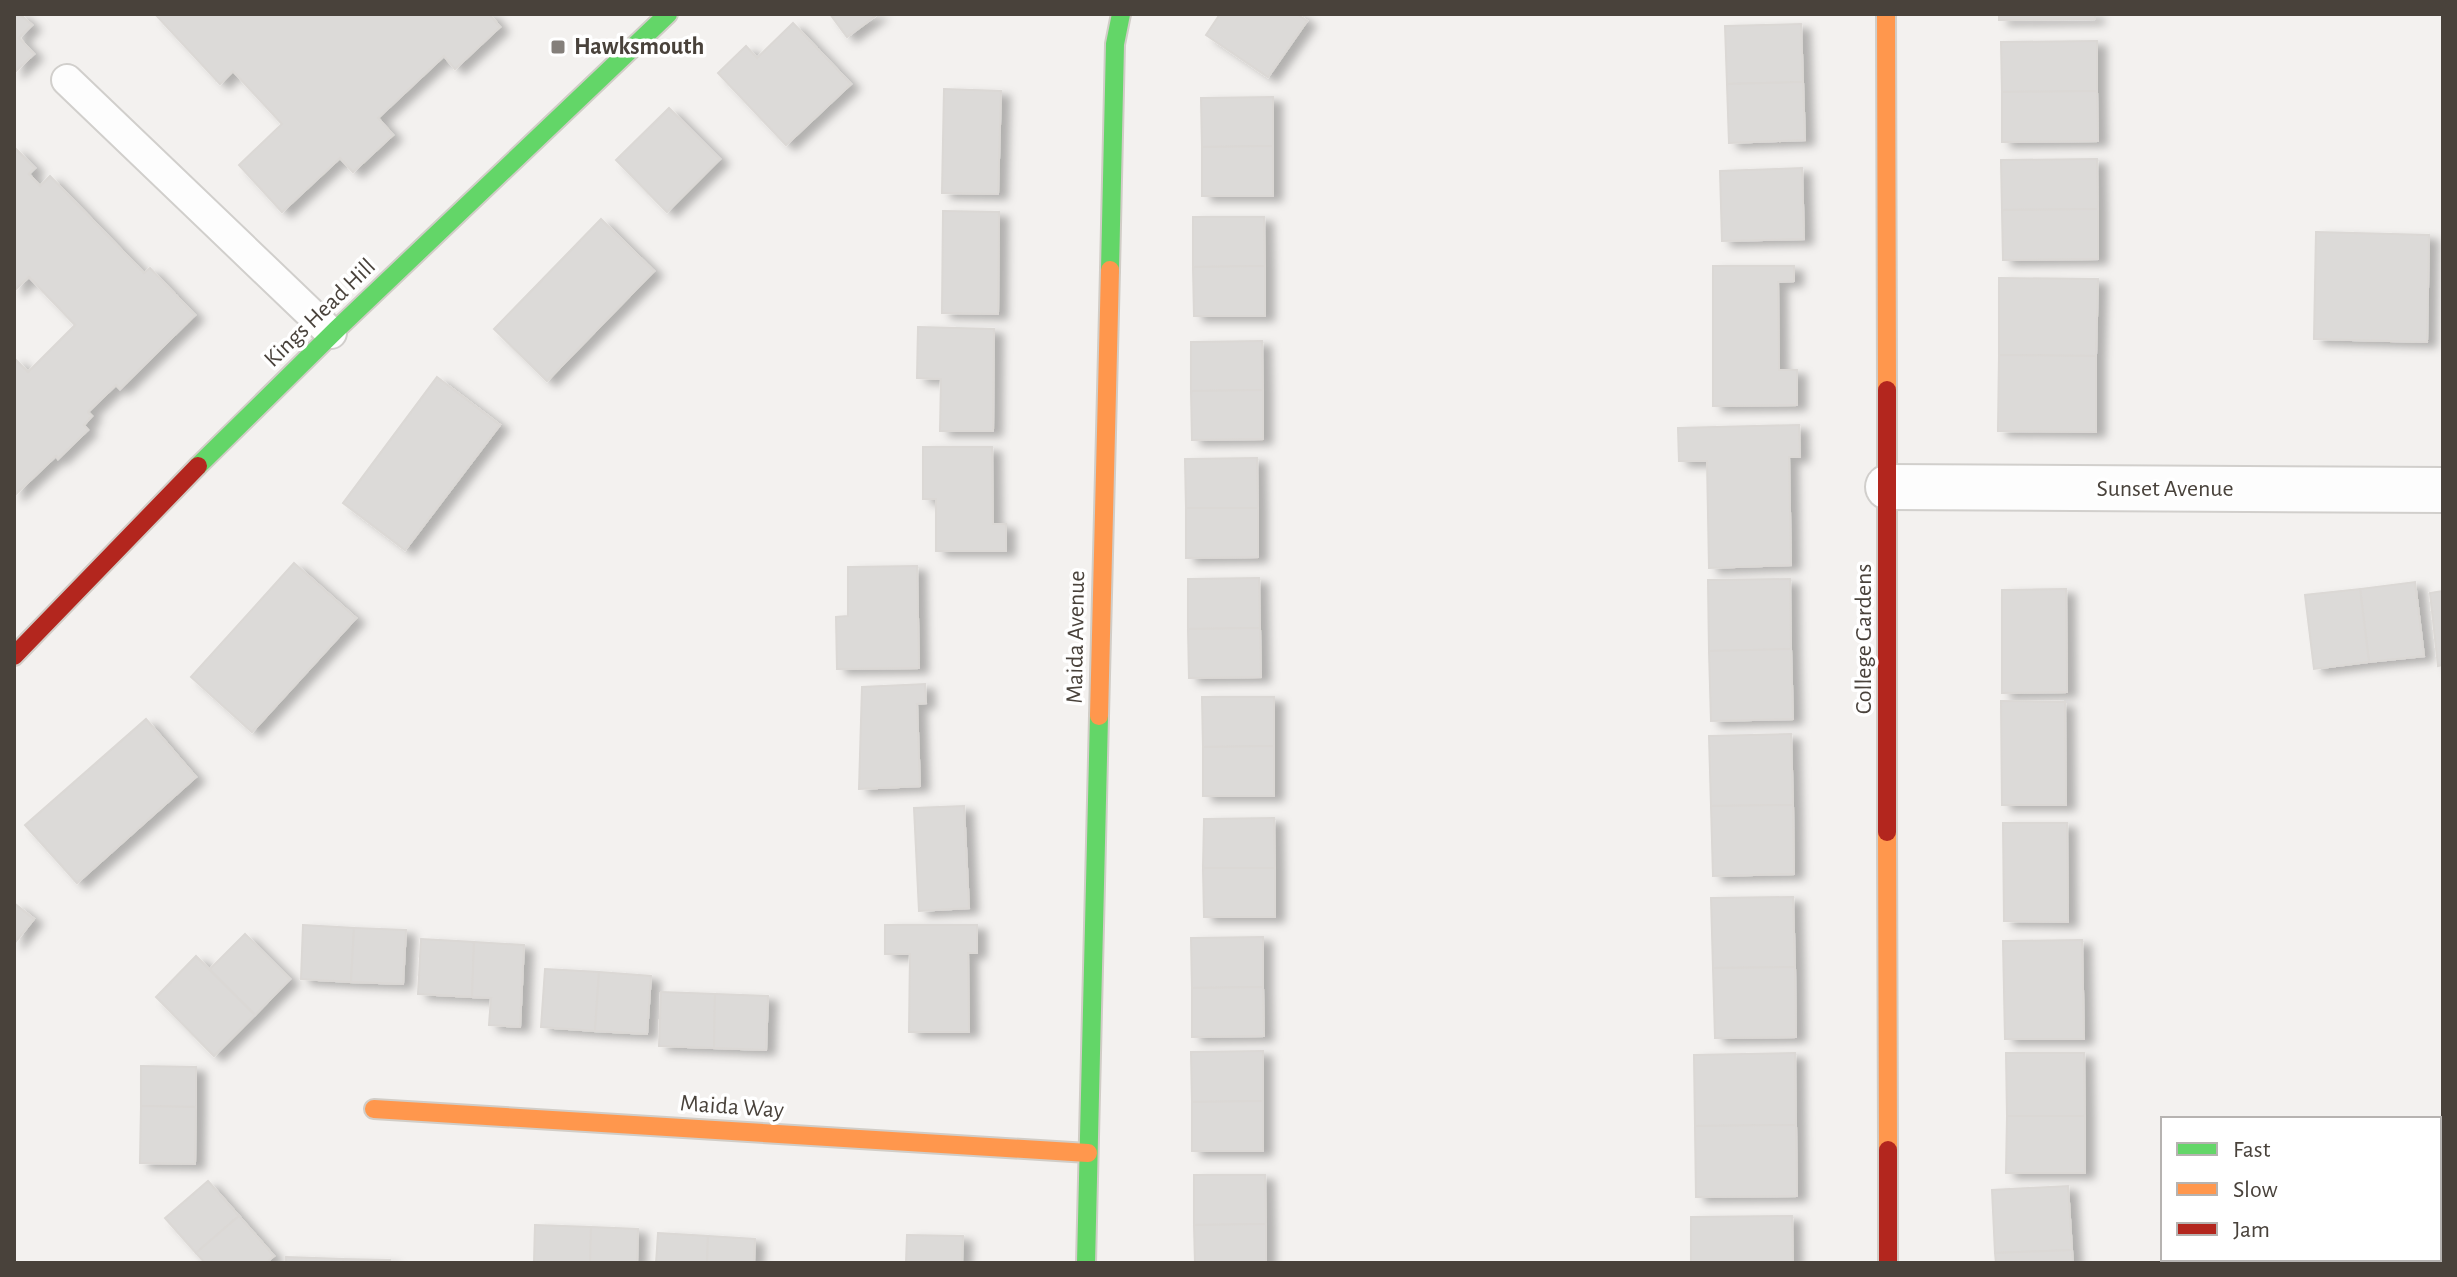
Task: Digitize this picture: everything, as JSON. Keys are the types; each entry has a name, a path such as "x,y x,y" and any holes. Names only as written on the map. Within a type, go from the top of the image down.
{"street":[{"name":"Kings Head Hill","path":"14,656 331,333 668,14"},
{"name":"Maida Avenue","path":"1086,1263 1115,44 1121,14"},
{"name":"College Gardens","path":"1886,14 1888,1263"},
{"name":"Sunset Avenue","path":"1888,487 2443,490"},
{"name":"Maida Way","path":"374,1109 1088,1153"}],"lane":[{"path":"67,80 331,333"}],"building":[{"path":"14,14 20,14 32,25 19,38 34,54 14,73"},
{"path":"155,14 491,14 500,27 455,69 444,56 378,118 393,135 353,172 340,158 282,212 239,165 282,124 233,71 220,84"},
{"path":"830,14 878,14 847,37"},
{"path":"1220,14 1297,14 1307,21 1268,77 1206,35"},
{"path":"1999,14 2095,14 2095,19 1999,20"},
{"path":"793,23 851,84 786,145 718,73 746,46 757,58"},
{"path":"1801,24 1803,82 1727,84 1725,26"},
{"path":"2097,41 2097,91 2002,92 2001,42"},
{"path":"1803,82 1805,140 1729,143 1727,84"},
{"path":"944,89 1001,91 998,194 942,193"},
{"path":"2097,91 2098,141 2002,142 2002,92"},
{"path":"1273,97 1273,146 1202,147 1201,98"},
{"path":"669,108 720,159 667,212 616,160"},
{"path":"1273,146 1273,196 1202,196 1202,147"},
{"path":"14,147 35,168 29,174 40,186 50,176 144,273 150,268 195,315 120,389 116,385 88,412 92,416 84,425 88,430 14,496 14,358 28,372 75,325 29,277 14,291"},
{"path":"2097,159 2098,209 2002,210 2001,160"},
{"path":"1802,168 1804,239 1722,241 1720,171"},
{"path":"2098,209 2098,259 2003,260 2002,210"},
{"path":"943,211 999,212 998,314 942,313"},
{"path":"1193,217 1264,217 1265,266 1193,267"},
{"path":"601,219 654,271 547,381 494,329"},
{"path":"2316,232 2429,235 2427,342 2314,339"},
{"path":"1265,266 1265,316 1194,316 1193,267"},
{"path":"1713,266 1794,266 1794,281 1778,282 1779,370 1797,370 1797,405 1713,406"},
{"path":"1999,278 2098,279 2096,356 1999,355"},
{"path":"918,327 994,329 993,431 940,431 941,379 917,378"},
{"path":"1262,341 1263,390 1191,391 1191,342"},
{"path":"1999,355 2096,356 2096,432 1998,431"},
{"path":"437,377 500,425 405,550 343,503"},
{"path":"1263,390 1263,439 1192,440 1191,391"},
{"path":"1799,425 1800,457 1789,457 1791,565 1709,568 1707,461 1679,461 1678,428"},
{"path":"923,447 992,447 993,524 1006,524 1006,551 936,551 936,499 923,499"},
{"path":"1257,458 1258,508 1186,508 1185,459"},
{"path":"1186,508 1258,508 1258,557 1186,558"},
{"path":"294,563 356,618 252,732 191,677"},
{"path":"917,566 919,668 837,669 836,617 848,616 848,567"},
{"path":"1259,578 1260,628 1188,629 1188,579"},
{"path":"1790,579 1791,649 1709,651 1708,580"},
{"path":"2415,582 2424,656 2369,662 2360,589"},
{"path":"2066,589 2067,692 2002,693 2002,590"},
{"path":"2360,589 2369,662 2314,669 2305,595"},
{"path":"2443,591 2443,665 2438,666 2430,593"},
{"path":"1260,628 1261,677 1189,678 1188,629"},
{"path":"1791,649 1793,719 1711,721 1709,651"},
{"path":"925,684 926,703 917,704 920,786 859,789 862,687"},
{"path":"1202,697 1274,697 1274,746 1203,747"},
{"path":"2001,701 2065,702 2066,805 2002,805"},
{"path":"146,719 196,777 77,883 25,825"},
{"path":"1791,734 1793,805 1711,806 1709,736"},
{"path":"1274,746 1274,796 1203,796 1203,747"},
{"path":"1793,805 1794,874 1713,876 1711,806"},
{"path":"964,806 969,908 919,911 914,808"},
{"path":"1274,818 1275,868 1203,868 1204,819"},
{"path":"2003,823 2067,823 2068,922 2004,921"},
{"path":"1203,868 1275,868 1275,917 1204,917"},
{"path":"1793,897 1795,967 1713,968 1711,898"},
{"path":"14,903 34,919 14,944"},
{"path":"303,925 354,928 351,982 301,979"},
{"path":"885,925 977,925 977,953 968,953 969,1032 909,1032 910,954 885,954"},
{"path":"354,928 406,930 403,984 351,982"},
{"path":"245,934 290,979 255,1015 209,970"},
{"path":"1263,937 1263,987 1192,988 1191,938"},
{"path":"421,939 474,942 472,997 418,994"},
{"path":"2082,940 2084,1039 2005,1039 2003,941"},
{"path":"474,942 524,945 520,1027 489,1025 491,998 472,997"},
{"path":"196,956 255,1015 214,1056 156,997"},
{"path":"1795,967 1796,1037 1715,1038 1713,968"},
{"path":"545,969 599,972 595,1031 541,1027"},
{"path":"599,972 651,976 647,1034 595,1031"},
{"path":"1263,987 1264,1036 1192,1037 1192,988"},
{"path":"661,992 715,994 714,1048 659,1046"},
{"path":"715,994 768,996 766,1050 714,1048"},
{"path":"1263,1051 1263,1101 1192,1102 1191,1052"},
{"path":"1795,1053 1796,1125 1695,1126 1694,1055"},
{"path":"2006,1053 2084,1053 2085,1116 2007,1116"},
{"path":"141,1066 196,1067 196,1107 141,1106"},
{"path":"1263,1101 1263,1151 1192,1151 1192,1102"},
{"path":"141,1106 196,1107 195,1164 140,1163"},
{"path":"2007,1116 2085,1116 2085,1173 2006,1173"},
{"path":"1796,1125 1797,1196 1696,1197 1695,1126"},
{"path":"1194,1175 1265,1175 1266,1224 1194,1225"},
{"path":"208,1181 239,1216 196,1253 165,1218"},
{"path":"2443,1181 2443,1263 2415,1263 2441,1261"},
{"path":"2068,1186 2072,1250 1995,1253 1992,1190"},
{"path":"239,1216 274,1256 266,1263 205,1263 196,1253"},
{"path":"1792,1216 1793,1263 1691,1263 1691,1217"},
{"path":"1266,1224 1266,1263 1195,1263 1194,1225"},
{"path":"535,1225 591,1227 590,1263 534,1263"},
{"path":"591,1227 638,1229 637,1263 590,1263"},
{"path":"658,1233 708,1236 707,1263 656,1263"},
{"path":"907,1235 963,1236 962,1263 906,1263"},
{"path":"708,1236 755,1239 754,1263 707,1263"},
{"path":"2072,1250 2073,1263 1996,1263 1995,1253"},
{"path":"286,1257 343,1259 343,1263 286,1263"},
{"path":"343,1259 390,1260 390,1263 343,1263"},
{"path":"2317,1261 2388,1261 2388,1263"}],"traffic: fast":[{"path":"198,466 668,14"},
{"path":"1110,270 1115,44 1121,14"},
{"path":"1086,1263 1099,716"}],"traffic: slow":[{"path":"1886,14 1887,390"},
{"path":"1099,716 1110,270"},
{"path":"1887,832 1888,1150"},
{"path":"374,1109 1088,1153"}],"traffic: jam":[{"path":"1887,390 1887,832"},
{"path":"14,656 198,466"},
{"path":"1888,1150 1888,1263"}],"place":[{"name":"Hawksmouth","path":"558,47"}]}
